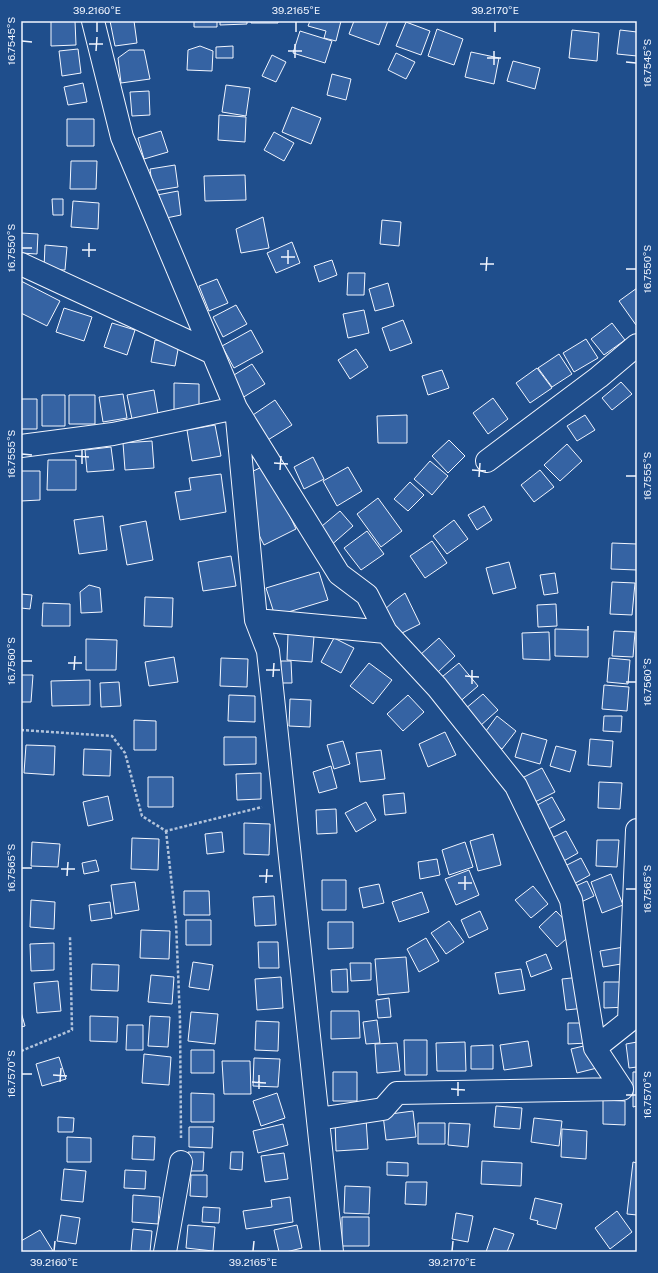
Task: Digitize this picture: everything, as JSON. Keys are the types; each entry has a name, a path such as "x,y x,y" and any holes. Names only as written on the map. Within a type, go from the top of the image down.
{"street":[{"path":"93,21 122,137 236,408 339,574 367,595 386,632 437,687 516,786 571,900 595,1048 622,1089 397,1093 383,1109 318,1119"},
{"path":"21,264 212,353"},
{"path":"487,461 599,377 637,345"},
{"path":"21,446 113,434 236,408"},
{"path":"236,408 256,620 268,651 332,1252"},
{"path":"256,620 386,632"},
{"path":"595,1048 629,1021 637,830"},
{"path":"165,1252 182,1162"}],"path":[{"path":"21,730 112,736 124,753 142,816 166,831 268,805 285,803"},
{"path":"166,831 176,923 180,1020 182,1162"},
{"path":"21,1051 72,1030 70,937"}],"building":[{"path":"51,21 75,21 76,45 51,46"},
{"path":"110,21 134,21 137,43 115,46"},
{"path":"194,21 217,21 217,27 194,27"},
{"path":"220,21 247,21 247,24 220,25"},
{"path":"251,21 278,21 278,23 251,23"},
{"path":"310,21 341,21 336,41 324,38 326,31 308,26"},
{"path":"354,21 388,21 379,45 349,34"},
{"path":"406,22 430,31 421,55 396,46"},
{"path":"437,29 463,39 454,65 428,56"},
{"path":"572,30 599,33 597,61 569,58"},
{"path":"620,30 637,32 637,56 617,54"},
{"path":"300,31 332,41 325,63 293,53"},
{"path":"200,46 213,51 212,71 187,70 188,50"},
{"path":"233,46 233,58 216,58 216,47"},
{"path":"78,49 81,73 62,76 59,51"},
{"path":"129,50 144,50 150,79 121,83 118,58"},
{"path":"471,52 499,58 494,84 465,77"},
{"path":"396,53 415,62 406,79 388,70"},
{"path":"272,55 286,62 276,82 262,76"},
{"path":"513,61 540,68 535,89 507,81"},
{"path":"332,74 351,79 346,100 327,95"},
{"path":"83,83 87,102 68,105 64,87"},
{"path":"226,85 250,88 246,116 222,112"},
{"path":"149,91 150,115 132,116 130,92"},
{"path":"292,107 321,118 311,144 282,132"},
{"path":"219,115 246,117 245,142 218,140"},
{"path":"67,119 94,119 94,146 67,146"},
{"path":"161,131 168,152 144,159 138,138"},
{"path":"274,132 294,143 284,161 264,150"},
{"path":"71,161 97,161 96,189 70,189"},
{"path":"175,165 178,187 153,191 150,169"},
{"path":"245,175 246,200 205,201 204,176"},
{"path":"178,191 181,215 161,219 157,195"},
{"path":"52,199 63,199 63,215 53,215"},
{"path":"73,201 99,203 98,229 71,227"},
{"path":"263,217 269,248 241,253 236,229"},
{"path":"382,220 401,222 399,246 380,244"},
{"path":"21,233 38,234 37,254 21,253"},
{"path":"292,242 300,263 276,273 267,253"},
{"path":"45,245 67,247 65,270 44,269"},
{"path":"332,260 337,275 319,282 314,266"},
{"path":"348,273 365,273 364,295 347,295"},
{"path":"217,279 228,303 209,311 199,286"},
{"path":"21,281 60,301 47,326 21,313"},
{"path":"388,283 394,306 375,311 369,289"},
{"path":"637,288 637,324 636,325 619,301"},
{"path":"236,305 247,324 223,337 213,317"},
{"path":"64,308 92,317 84,341 56,332"},
{"path":"364,310 369,333 348,338 343,314"},
{"path":"403,320 412,343 390,351 382,328"},
{"path":"112,323 135,330 127,355 104,347"},
{"path":"612,323 625,340 604,355 591,339"},
{"path":"251,330 263,352 234,368 222,346"},
{"path":"586,339 598,358 574,372 563,353"},
{"path":"155,340 179,344 175,366 151,362"},
{"path":"356,349 368,367 350,379 338,360"},
{"path":"559,354 572,374 552,387 538,368"},
{"path":"252,364 265,384 242,398 229,378"},
{"path":"537,368 552,388 530,403 516,383"},
{"path":"442,370 449,388 428,395 422,376"},
{"path":"621,382 632,394 612,410 602,398"},
{"path":"174,383 199,384 199,411 174,411"},
{"path":"154,390 158,414 132,419 127,395"},
{"path":"123,394 127,418 103,422 99,397"},
{"path":"42,395 65,395 65,426 42,426"},
{"path":"69,395 95,395 95,424 69,424"},
{"path":"493,398 508,419 488,434 473,413"},
{"path":"21,399 37,399 37,429 21,429"},
{"path":"275,400 292,425 263,443 247,419"},
{"path":"407,415 407,443 378,443 377,416"},
{"path":"585,415 595,430 577,441 567,426"},
{"path":"215,425 221,456 192,461 187,430"},
{"path":"449,440 465,456 448,473 432,456"},
{"path":"152,441 154,468 125,470 123,443"},
{"path":"567,444 582,461 560,481 544,465"},
{"path":"111,447 114,470 87,472 85,450"},
{"path":"313,457 324,479 304,489 294,467"},
{"path":"48,460 76,460 76,490 47,490"},
{"path":"430,461 448,476 432,495 414,479"},
{"path":"266,465 296,529 264,545 252,521 245,475"},
{"path":"348,467 362,491 337,506 323,481"},
{"path":"540,470 554,487 534,502 521,485"},
{"path":"21,471 40,471 40,500 21,501"},
{"path":"221,474 226,512 180,520 175,492 191,490 189,478"},
{"path":"410,482 424,495 408,511 394,499"},
{"path":"378,498 402,531 381,547 357,514"},
{"path":"484,506 492,520 477,530 468,515"},
{"path":"340,511 353,526 329,547 316,531"},
{"path":"103,516 107,550 79,554 74,520"},
{"path":"454,520 468,539 447,554 433,536"},
{"path":"146,521 153,560 127,565 120,526"},
{"path":"367,531 384,554 361,570 344,548"},
{"path":"432,541 447,563 425,578 410,556"},
{"path":"612,543 637,544 637,570 611,569"},
{"path":"231,556 236,586 203,591 198,562"},
{"path":"509,562 516,588 493,594 486,568"},
{"path":"319,572 328,600 275,616 266,588"},
{"path":"555,573 558,593 544,595 540,575"},
{"path":"612,582 635,583 632,615 610,614"},
{"path":"89,585 100,588 102,612 81,613 80,592"},
{"path":"405,593 420,624 394,637 383,611"},
{"path":"21,594 32,595 30,609 21,608"},
{"path":"145,597 173,598 172,627 144,626"},
{"path":"43,603 70,604 70,626 42,626"},
{"path":"556,604 557,626 538,627 537,605"},
{"path":"555,629 588,630 588,657 555,656"},
{"path":"614,631 635,632 633,657 612,656"},
{"path":"549,632 550,660 523,659 522,633"},
{"path":"288,634 314,636 312,662 287,660"},
{"path":"334,638 354,648 341,673 321,662"},
{"path":"439,638 455,656 437,673 420,655"},
{"path":"86,639 117,640 116,670 86,670"},
{"path":"174,657 178,682 149,686 145,662"},
{"path":"221,658 248,659 247,687 220,686"},
{"path":"609,658 630,660 628,684 607,682"},
{"path":"281,661 291,661 292,683 280,683"},
{"path":"369,663 392,680 373,704 350,686"},
{"path":"459,663 478,686 457,704 437,681"},
{"path":"21,675 33,675 31,702 21,702"},
{"path":"90,680 90,705 52,706 51,681"},
{"path":"119,682 121,706 101,707 100,683"},
{"path":"604,685 629,687 627,711 602,709"},
{"path":"483,694 498,710 480,726 465,709"},
{"path":"229,695 255,696 255,722 228,721"},
{"path":"408,695 424,712 403,731 387,714"},
{"path":"290,699 311,700 310,727 289,726"},
{"path":"497,716 516,731 502,749 483,735"},
{"path":"604,716 622,716 621,732 603,731"},
{"path":"134,720 156,721 156,750 134,750"},
{"path":"445,732 456,755 428,767 419,744"},
{"path":"522,733 547,740 540,764 515,757"},
{"path":"224,737 256,737 256,764 224,765"},
{"path":"590,739 613,741 611,767 588,765"},
{"path":"343,741 350,764 334,769 327,745"},
{"path":"26,745 55,746 54,775 24,773"},
{"path":"556,746 576,751 570,772 550,766"},
{"path":"84,749 111,750 110,776 83,775"},
{"path":"381,750 385,779 360,782 356,753"},
{"path":"331,766 337,788 319,793 313,772"},
{"path":"542,768 555,792 531,804 518,780"},
{"path":"261,773 261,799 237,800 236,774"},
{"path":"148,777 173,777 173,807 148,807"},
{"path":"599,782 622,783 620,809 598,808"},
{"path":"404,793 406,813 385,815 383,795"},
{"path":"108,796 113,820 88,826 83,802"},
{"path":"552,797 565,820 543,832 530,809"},
{"path":"366,802 376,820 356,832 345,813"},
{"path":"336,809 337,833 317,834 316,810"},
{"path":"244,823 270,824 269,855 244,854"},
{"path":"566,831 578,853 560,863 548,840"},
{"path":"222,832 224,852 207,854 205,834"},
{"path":"493,834 501,865 478,871 470,841"},
{"path":"132,838 159,839 158,870 131,869"},
{"path":"597,840 619,840 617,867 596,866"},
{"path":"32,842 60,844 58,867 31,866"},
{"path":"465,842 473,867 449,875 442,850"},
{"path":"581,858 590,875 570,886 561,868"},
{"path":"437,859 440,875 420,879 418,862"},
{"path":"96,860 99,871 84,874 82,863"},
{"path":"469,870 479,895 456,905 445,879"},
{"path":"611,874 623,905 602,913 591,882"},
{"path":"322,880 346,880 346,910 322,910"},
{"path":"587,881 594,896 579,903 571,888"},
{"path":"135,882 139,910 115,914 111,885"},
{"path":"379,884 384,903 363,908 359,888"},
{"path":"533,886 548,904 531,918 515,900"},
{"path":"184,891 209,891 210,915 184,915"},
{"path":"422,892 429,912 399,922 392,902"},
{"path":"274,896 276,925 255,926 253,897"},
{"path":"31,900 55,902 54,929 30,927"},
{"path":"110,902 112,918 91,921 89,905"},
{"path":"480,911 488,929 469,938 461,920"},
{"path":"556,911 575,931 557,947 539,927"},
{"path":"186,920 211,920 211,945 186,945"},
{"path":"449,921 464,942 446,954 431,933"},
{"path":"328,922 353,922 353,948 328,949"},
{"path":"141,930 170,931 169,959 140,958"},
{"path":"426,938 439,961 419,972 407,949"},
{"path":"258,942 278,942 279,968 259,968"},
{"path":"54,943 54,970 31,971 30,944"},
{"path":"624,947 627,963 603,967 600,951"},
{"path":"546,954 552,969 531,977 526,962"},
{"path":"406,957 409,992 378,995 375,959"},
{"path":"193,962 213,965 209,990 189,987"},
{"path":"350,963 371,963 371,980 351,981"},
{"path":"92,964 119,965 118,991 91,990"},
{"path":"347,969 348,992 332,992 331,970"},
{"path":"521,969 525,990 499,994 495,973"},
{"path":"151,975 174,977 172,1004 148,1002"},
{"path":"281,977 283,1008 257,1010 255,979"},
{"path":"581,977 585,1008 566,1010 562,979"},
{"path":"58,981 61,1011 37,1013 34,983"},
{"path":"604,982 628,982 628,1007 604,1008"},
{"path":"389,998 391,1017 378,1018 376,1000"},
{"path":"331,1011 359,1011 360,1038 331,1039"},
{"path":"21,1012 25,1026 21,1027"},
{"path":"191,1012 218,1014 215,1044 188,1041"},
{"path":"90,1016 118,1017 117,1042 90,1041"},
{"path":"150,1016 170,1017 168,1047 148,1046"},
{"path":"377,1020 380,1043 366,1044 363,1022"},
{"path":"256,1021 279,1022 278,1051 255,1050"},
{"path":"568,1023 587,1023 588,1043 568,1044"},
{"path":"127,1025 143,1025 143,1050 126,1050"},
{"path":"404,1040 427,1040 427,1075 405,1075"},
{"path":"528,1041 532,1066 504,1070 500,1045"},
{"path":"465,1042 466,1071 437,1071 436,1043"},
{"path":"637,1042 637,1067 629,1068 626,1044"},
{"path":"397,1043 400,1071 377,1073 375,1044"},
{"path":"592,1044 597,1068 577,1073 571,1049"},
{"path":"493,1045 493,1069 471,1069 471,1046"},
{"path":"191,1050 214,1050 214,1073 191,1073"},
{"path":"144,1054 171,1057 169,1085 142,1083"},
{"path":"59,1057 66,1079 42,1086 36,1064"},
{"path":"254,1058 280,1059 278,1087 253,1086"},
{"path":"222,1061 250,1061 251,1094 224,1094"},
{"path":"333,1072 357,1072 357,1101 333,1101"},
{"path":"633,1072 637,1072 637,1106 633,1107"},
{"path":"191,1093 214,1094 214,1122 191,1122"},
{"path":"277,1093 285,1118 261,1126 253,1101"},
{"path":"603,1100 625,1101 625,1125 603,1124"},
{"path":"496,1106 522,1108 520,1129 494,1127"},
{"path":"413,1111 416,1137 386,1140 383,1115"},
{"path":"58,1117 74,1118 73,1132 58,1132"},
{"path":"366,1118 368,1149 336,1151 335,1120"},
{"path":"534,1118 562,1121 559,1146 531,1142"},
{"path":"418,1123 445,1123 445,1144 418,1144"},
{"path":"449,1123 470,1124 468,1147 448,1145"},
{"path":"283,1124 288,1145 258,1153 253,1131"},
{"path":"189,1127 213,1127 212,1148 189,1147"},
{"path":"562,1129 587,1131 586,1159 561,1157"},
{"path":"133,1136 155,1137 154,1160 132,1159"},
{"path":"67,1137 91,1138 91,1162 67,1162"},
{"path":"188,1152 204,1152 203,1171 188,1171"},
{"path":"231,1152 243,1152 242,1170 230,1169"},
{"path":"284,1153 288,1179 265,1182 261,1156"},
{"path":"482,1161 522,1163 521,1186 481,1184"},
{"path":"387,1162 408,1163 408,1176 387,1175"},
{"path":"633,1162 637,1163 637,1215 627,1214"},
{"path":"64,1169 86,1171 83,1202 61,1200"},
{"path":"125,1170 146,1171 145,1189 124,1188"},
{"path":"191,1175 207,1175 207,1197 190,1196"},
{"path":"406,1182 427,1182 426,1205 405,1204"},
{"path":"345,1186 370,1187 369,1214 344,1213"},
{"path":"133,1195 160,1197 158,1224 132,1222"},
{"path":"290,1197 293,1222 246,1229 243,1211 272,1207 271,1200"},
{"path":"535,1198 562,1204 556,1229 537,1224 538,1221 530,1219"},
{"path":"203,1207 220,1208 219,1223 202,1222"},
{"path":"617,1211 632,1232 610,1249 595,1228"},
{"path":"456,1213 473,1216 468,1242 452,1239"},
{"path":"61,1215 80,1218 76,1244 57,1241"},
{"path":"342,1217 369,1217 369,1246 342,1246"},
{"path":"188,1225 215,1227 213,1251 186,1248"},
{"path":"297,1225 302,1248 279,1252 274,1230"},
{"path":"494,1228 514,1234 507,1252 486,1252"},
{"path":"133,1229 152,1231 150,1252 131,1251"},
{"path":"40,1230 53,1251 22,1252 21,1241"}]}
